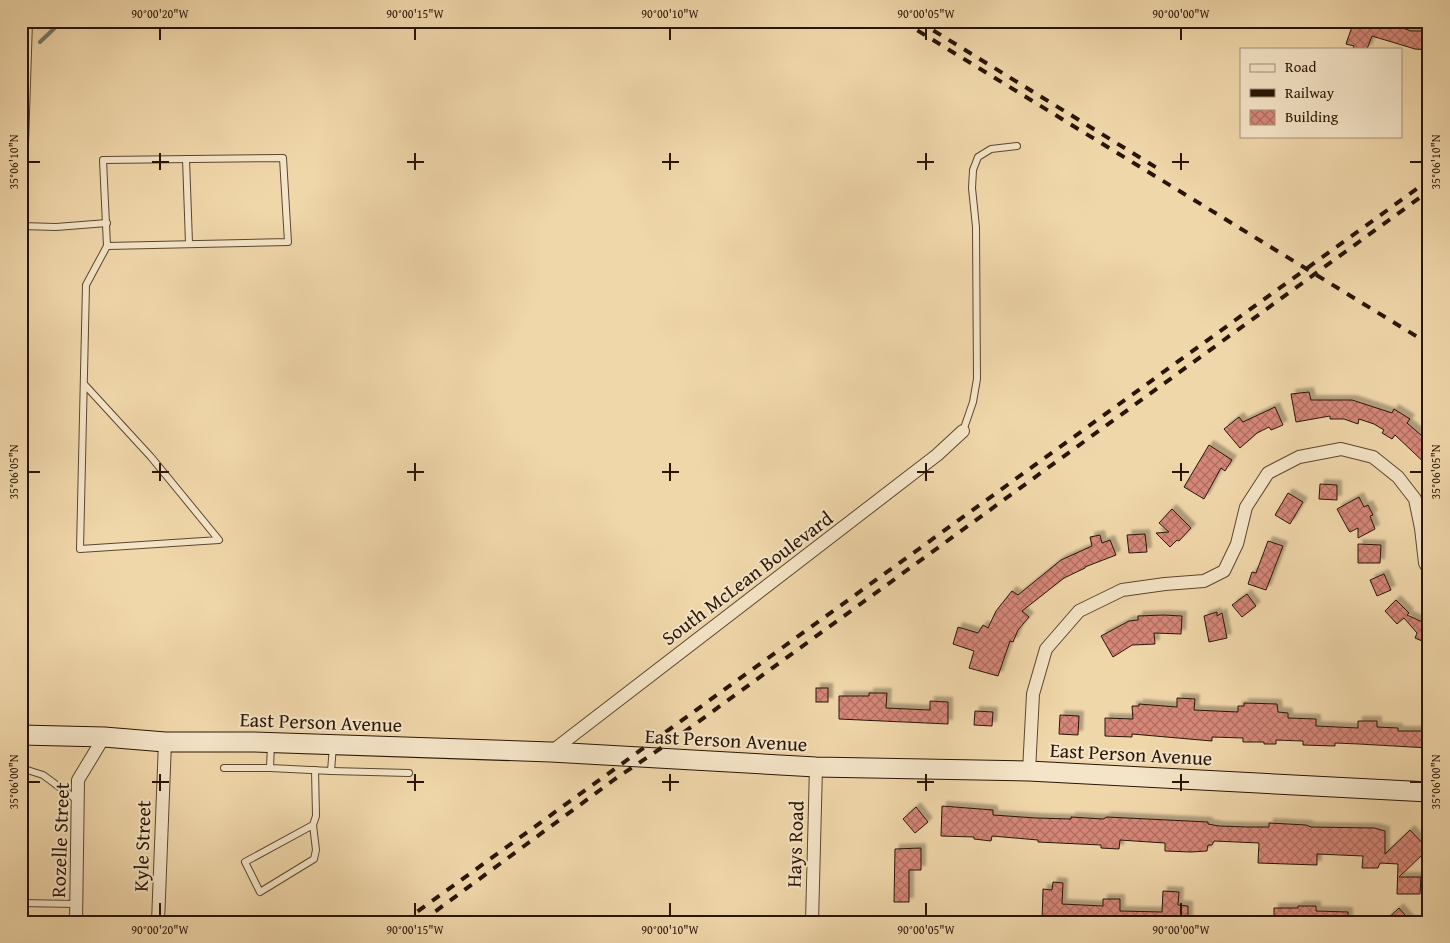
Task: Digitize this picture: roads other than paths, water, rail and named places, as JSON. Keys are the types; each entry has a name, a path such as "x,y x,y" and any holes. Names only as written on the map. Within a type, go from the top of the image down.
{"main road":[{"name":"East Person Avenue","path":"21,735 104,737 165,742 271,742 551,752 816,767 1029,771 1429,792"}],"street":[{"path":"21,174 26,21"},
{"name":"South McLean Boulevard","path":"551,752 937,456 963,431"},
{"path":"1029,771 1033,694 1046,649 1079,611 1122,590 1204,581 1224,571 1237,544 1246,507 1268,473 1298,457 1342,449 1373,457 1398,477 1415,499 1425,563 1429,570"},
{"name":"Rozelle Street","path":"76,922 78,780 104,737"},
{"name":"Kyle Street","path":"158,922 165,742"},
{"name":"Hays Road","path":"812,922 816,767"}],"lane":[{"path":"963,431 977,380 976,227 972,188 973,170 978,157 991,149 1017,146"},
{"path":"84,384 151,457 219,540 80,549 86,285 107,246 104,160 283,158 288,242 107,246"},
{"path":"186,159 189,243"},
{"path":"21,226 56,227 107,223"},
{"path":"270,768 271,742"},
{"path":"331,771 333,744"},
{"path":"21,768 43,775 77,800"},
{"path":"224,768 409,773"},
{"path":"313,825 245,862 260,892 314,859 316,850 313,825 316,816 315,770"},
{"path":"21,903 76,904"}],"waterway":[{"path":"40,42 62,21"},
{"path":"619,21 678,26 704,21"}],"railway":[{"path":"902,21 1429,344"},
{"path":"918,21 1157,168"},
{"path":"403,922 1429,180"},
{"path":"421,922 615,779 676,738 1429,191"}]}
